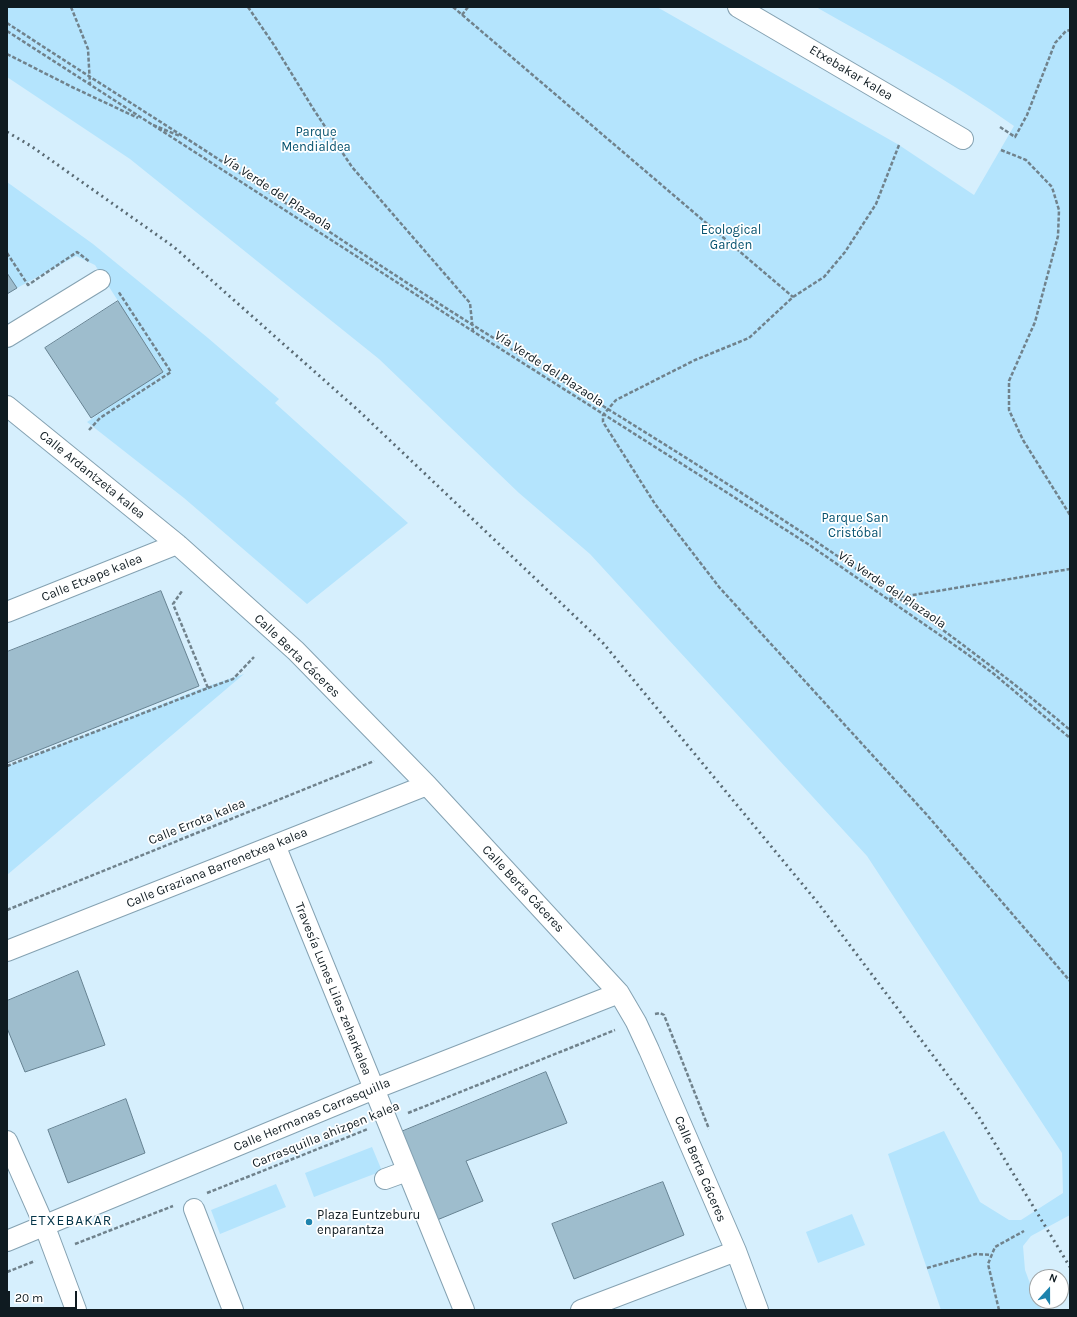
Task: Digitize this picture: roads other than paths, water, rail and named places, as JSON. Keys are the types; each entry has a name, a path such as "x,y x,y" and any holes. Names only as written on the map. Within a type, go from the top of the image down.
{"street":[{"name":"Etxebakar kalea","path":"738,7 963,139"},
{"path":"7,337 103,277"},
{"name":"Calle Ardantzeta kalea","path":"7,406 177,544"},
{"name":"Calle Etxape kalea","path":"7,612 177,544"},
{"name":"Calle Berta Cáceres","path":"177,544 296,651 394,753 427,785 619,993 636,1022 736,1251 758,1310"},
{"name":"Calle Graziana Barrenetxea kalea","path":"7,951 427,785"},
{"name":"Travesía Lunes Lilas zeharkalea","path":"275,845 464,1310"},
{"name":"Calle Hermanas Carrasquilla","path":"7,1241 44,1227 374,1089 619,993"},
{"path":"7,1141 44,1227 76,1310"},
{"path":"385,1179 407,1171"},
{"path":"198,1202 237,1306"},
{"path":"581,1310 736,1251"}],"railway":[{"path":"7,132 31,146 174,247 359,411 603,643 818,903 977,1114 1070,1267"}],"place":[{"name":"Plaza Euntzeburu enparantza","path":"309,1222"}],"district":[{"name":"ETXEBAKAR","path":"71,1221"}],"park label":[{"name":"Parque Mendialdea","path":"316,140"},
{"name":"Ecological Garden","path":"731,238"},
{"name":"Parque San Cristóbal","path":"855,526"}]}
